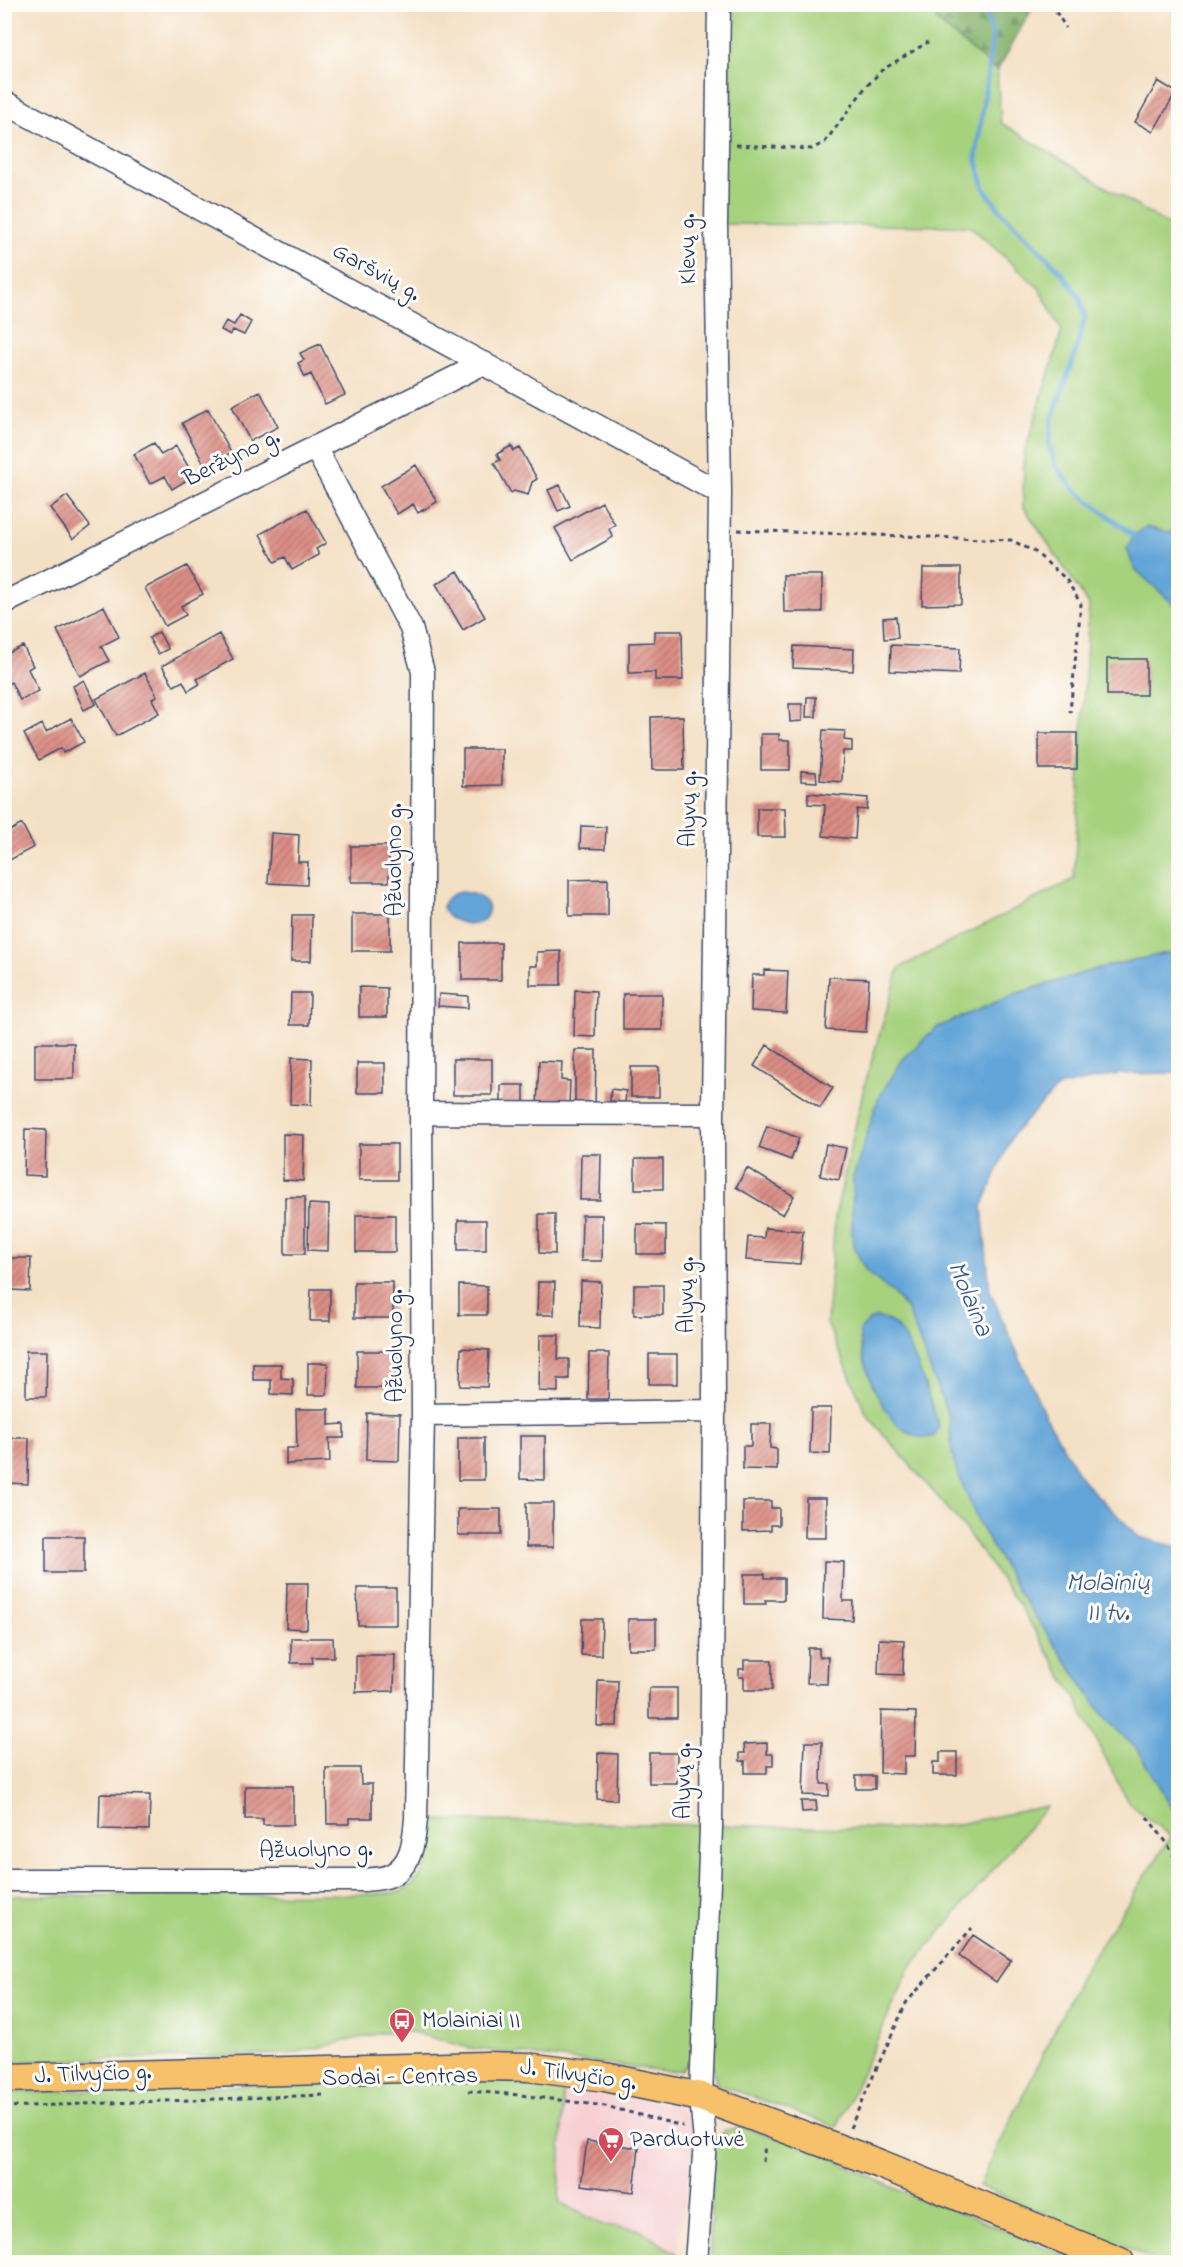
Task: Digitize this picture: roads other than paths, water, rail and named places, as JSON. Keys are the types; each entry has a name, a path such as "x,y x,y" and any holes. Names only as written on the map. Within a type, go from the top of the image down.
{"main road":[{"name":"J. Tilvyčio g.","path":"4,2078 488,2066 528,2067 605,2077 701,2097 842,2149 1120,2262"}],"street":[{"name":"Klevų g.","path":"718,4 716,224 720,493"},
{"name":"Garšvių g.","path":"4,102 720,493"},
{"name":"Beržyno g.","path":"4,603 484,363"},
{"name":"Ąžuolyno g.","path":"4,1880 365,1880 389,1876 403,1866 413,1849 416,1819 423,1415 423,672 411,628 315,447"},
{"name":"Alyvų g.","path":"696,2262 705,2134 701,2097 711,1827 714,1114 720,493"},
{"path":"422,1113 714,1114"},
{"path":"423,1415 714,1411"}],"water":[{"path":"1146,527 1178,534 1178,608 1134,568 1127,549 1133,536"},
{"path":"460,892 477,896 486,903 488,913 481,922 465,923 453,920 446,914 444,902"},
{"name":"Molainių II tv.","path":"1178,952 1178,1073 1118,1074 1058,1087 1013,1134 982,1207 990,1291 1044,1413 1082,1480 1139,1537 1178,1547 1178,1817 1136,1748 1106,1719 1018,1591 979,1524 956,1469 949,1418 908,1311 894,1294 866,1271 854,1247 852,1230 853,1178 878,1099 903,1059 936,1028 1015,994 1103,967"},
{"path":"876,1317 888,1320 895,1325 909,1346 939,1426 935,1436 919,1437 905,1430 892,1418 881,1401 865,1363 860,1330"}],"waterway":[{"path":"983,4 993,35 976,157 984,188 1000,210 1062,273 1080,298 1085,318 1052,419 1049,444 1056,466 1074,489 1138,539"}],"place":[{"name":"Molainiai II","path":"402,2044"},
{"name":"Parduotuvė","path":"611,2163"}],"water label":[{"name":"Molaina","path":"969,1299"}]}
